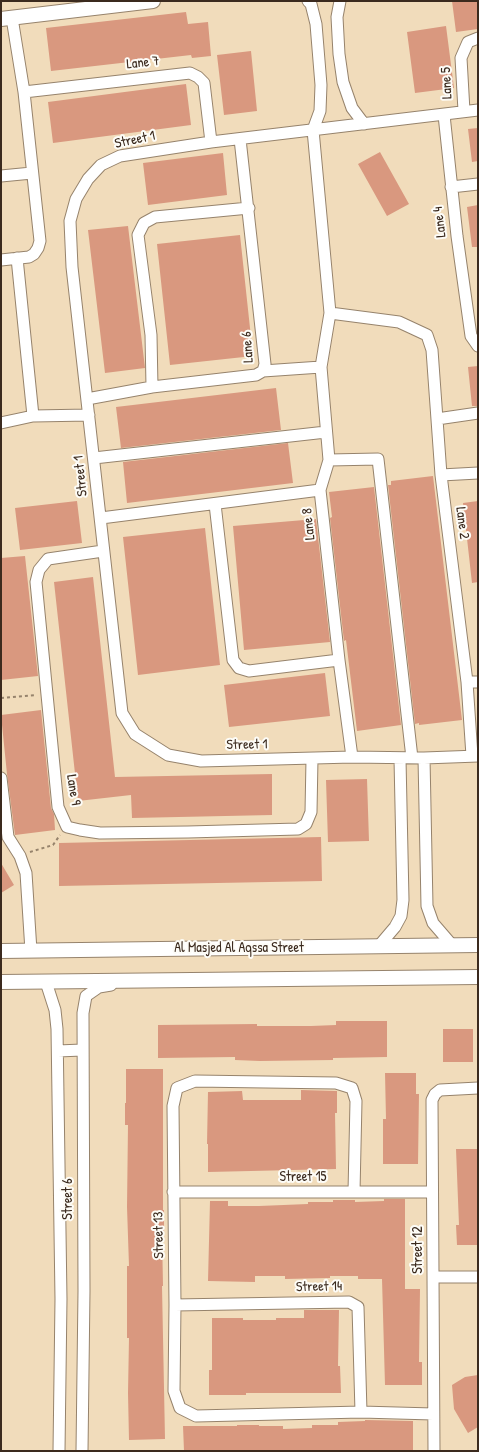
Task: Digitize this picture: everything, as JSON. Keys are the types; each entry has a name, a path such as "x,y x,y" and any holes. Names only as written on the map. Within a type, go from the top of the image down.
{"main road":[{"path":"6,18 153,1"},
{"name":"Al Masjed Al Aqssa Street","path":"1,951 478,945"},
{"path":"1,957 25,951"},
{"path":"1,982 477,977"}],"street":[{"path":"308,1 311,4 316,24 321,85 320,111 313,130 330,313 321,367 329,460 320,490"},
{"path":"340,1 337,17 339,54 343,82 352,108 364,124"},
{"path":"1,260 29,257 34,254 40,241 24,92 6,18"},
{"name":"Lane 5","path":"464,111 461,58 468,42 478,38"},
{"name":"Lane 7","path":"24,92 190,73 204,82 211,142"},
{"name":"Street 1","path":"475,756 400,759 352,757 201,761 168,755 135,734 122,713 72,266 70,222 76,199 88,179 102,165 120,156 211,142 478,110"},
{"name":"Lane 4","path":"444,115 451,187 471,336 478,346"},
{"name":"Lane 6","path":"87,399 152,388 256,375 263,371 265,364 249,208 240,139"},
{"path":"1,176 32,173"},
{"name":"Lane 4","path":"451,187 478,184"},
{"path":"152,388 151,335 138,235 144,223 155,217 249,208"},
{"path":"17,258 33,416"},
{"name":"Lane 2","path":"330,313 400,322 427,335 432,350 441,476 475,756"},
{"path":"263,371 321,367"},
{"path":"437,419 478,413"},
{"path":"1,424 33,416 89,415"},
{"path":"94,458 326,432"},
{"path":"329,460 378,459 412,758"},
{"path":"441,476 478,472"},
{"name":"Lane 8","path":"101,518 320,490 339,660 352,757"},
{"path":"215,504 233,660 239,668 249,671 339,660"},
{"name":"Lane 9","path":"104,551 48,558 39,570 36,582 58,806 67,827 100,833 298,829 306,824 311,812 312,759"},
{"path":"467,682 478,682"},
{"path":"424,758 427,906 433,923 452,945"},
{"path":"378,947 395,927 401,916 403,900 400,759"},
{"path":"1,778 8,837 20,856 26,873 25,951"},
{"name":"Street 6","path":"82,1451 84,1291 83,1013 86,996 99,987 131,980"},
{"name":"Street 6","path":"46,982 55,1010 58,1029 61,1299 59,1451"},
{"path":"58,1051 82,1050"},
{"name":"Street 13","path":"354,1192 356,1100 352,1088 336,1083 195,1081 177,1088 173,1106 174,1391 180,1408 196,1416 361,1412 433,1414"},
{"name":"Street 12","path":"434,1451 432,1100 435,1094 440,1090 478,1088"},
{"name":"Street 15","path":"173,1192 432,1192"},
{"path":"433,1277 478,1277"},
{"name":"Street 14","path":"174,1305 349,1302 358,1307 361,1412"}],"path":[{"path":"1,698 47,694"},
{"path":"20,856 53,845 67,827"}],"building":[{"path":"452,1 478,1 478,29 456,32"},
{"path":"186,12 188,24 208,22 211,56 192,58 191,55 51,71 46,28"},
{"path":"446,26 454,88 415,93 407,32"},
{"path":"251,51 257,111 224,115 217,55"},
{"path":"186,84 191,125 53,143 48,102"},
{"path":"478,128 478,161 472,162 468,129"},
{"path":"380,152 409,204 387,216 358,164"},
{"path":"223,153 227,195 148,205 143,163"},
{"path":"478,205 478,247 472,247 467,207"},
{"path":"128,226 145,368 105,373 88,230"},
{"path":"240,235 253,356 170,365 157,244"},
{"path":"478,366 478,406 472,406 468,367"},
{"path":"276,388 281,430 121,448 116,407"},
{"path":"288,443 293,483 127,503 123,462"},
{"path":"433,476 462,720 419,725 419,723 415,724 388,485 391,485 391,481"},
{"path":"374,487 401,725 357,731 346,640 344,641 330,518 332,517 329,492"},
{"path":"77,501 82,543 20,550 15,508"},
{"path":"478,501 478,582 472,583 463,503"},
{"path":"316,519 330,642 244,650 233,526"},
{"path":"205,528 220,665 138,675 123,537"},
{"path":"25,556 38,676 1,680 1,558"},
{"path":"93,577 115,777 272,774 272,815 132,818 131,795 78,801 54,582"},
{"path":"325,673 330,716 229,727 224,685"},
{"path":"41,710 51,808 54,814 55,830 15,835 1,715"},
{"path":"367,779 369,841 328,842 326,780"},
{"path":"321,837 322,881 59,886 59,843"},
{"path":"1,863 14,885 1,893"},
{"path":"336,1021 387,1021 387,1057 333,1058 333,1060 260,1061 235,1060 235,1057 158,1058 158,1025 257,1024 257,1026 311,1026 336,1025"},
{"path":"443,1029 473,1029 473,1062 443,1062"},
{"path":"126,1069 163,1069 164,1234 162,1234 162,1286 165,1439 129,1440 129,1338 127,1338 127,1266 129,1266 127,1207 128,1125 125,1125"},
{"path":"385,1073 416,1073 416,1094 419,1094 418,1164 383,1164 383,1119 386,1119"},
{"path":"301,1090 337,1091 337,1113 335,1113 336,1169 208,1172 208,1092 242,1091 243,1100 301,1100"},
{"path":"456,1149 478,1149 478,1245 457,1245 456,1225 459,1225"},
{"path":"384,1199 405,1199 405,1289 420,1289 419,1362 422,1362 422,1385 385,1385 382,1279 358,1279 358,1276 285,1279 285,1276 255,1276 255,1282 208,1281 210,1201 228,1201 228,1206 259,1206 308,1204 308,1202 333,1202 333,1200 355,1200 355,1202 384,1201"},
{"path":"304,1310 339,1310 338,1366 340,1366 341,1393 246,1393 246,1395 209,1395 209,1370 212,1370 212,1318 276,1320 276,1318 304,1318"},
{"path":"478,1375 478,1427 468,1433 454,1409 452,1385 465,1377"},
{"path":"365,1420 413,1421 413,1451 184,1451 183,1426 259,1425 283,1426 283,1429 312,1428 312,1425 338,1425 338,1422"}]}
